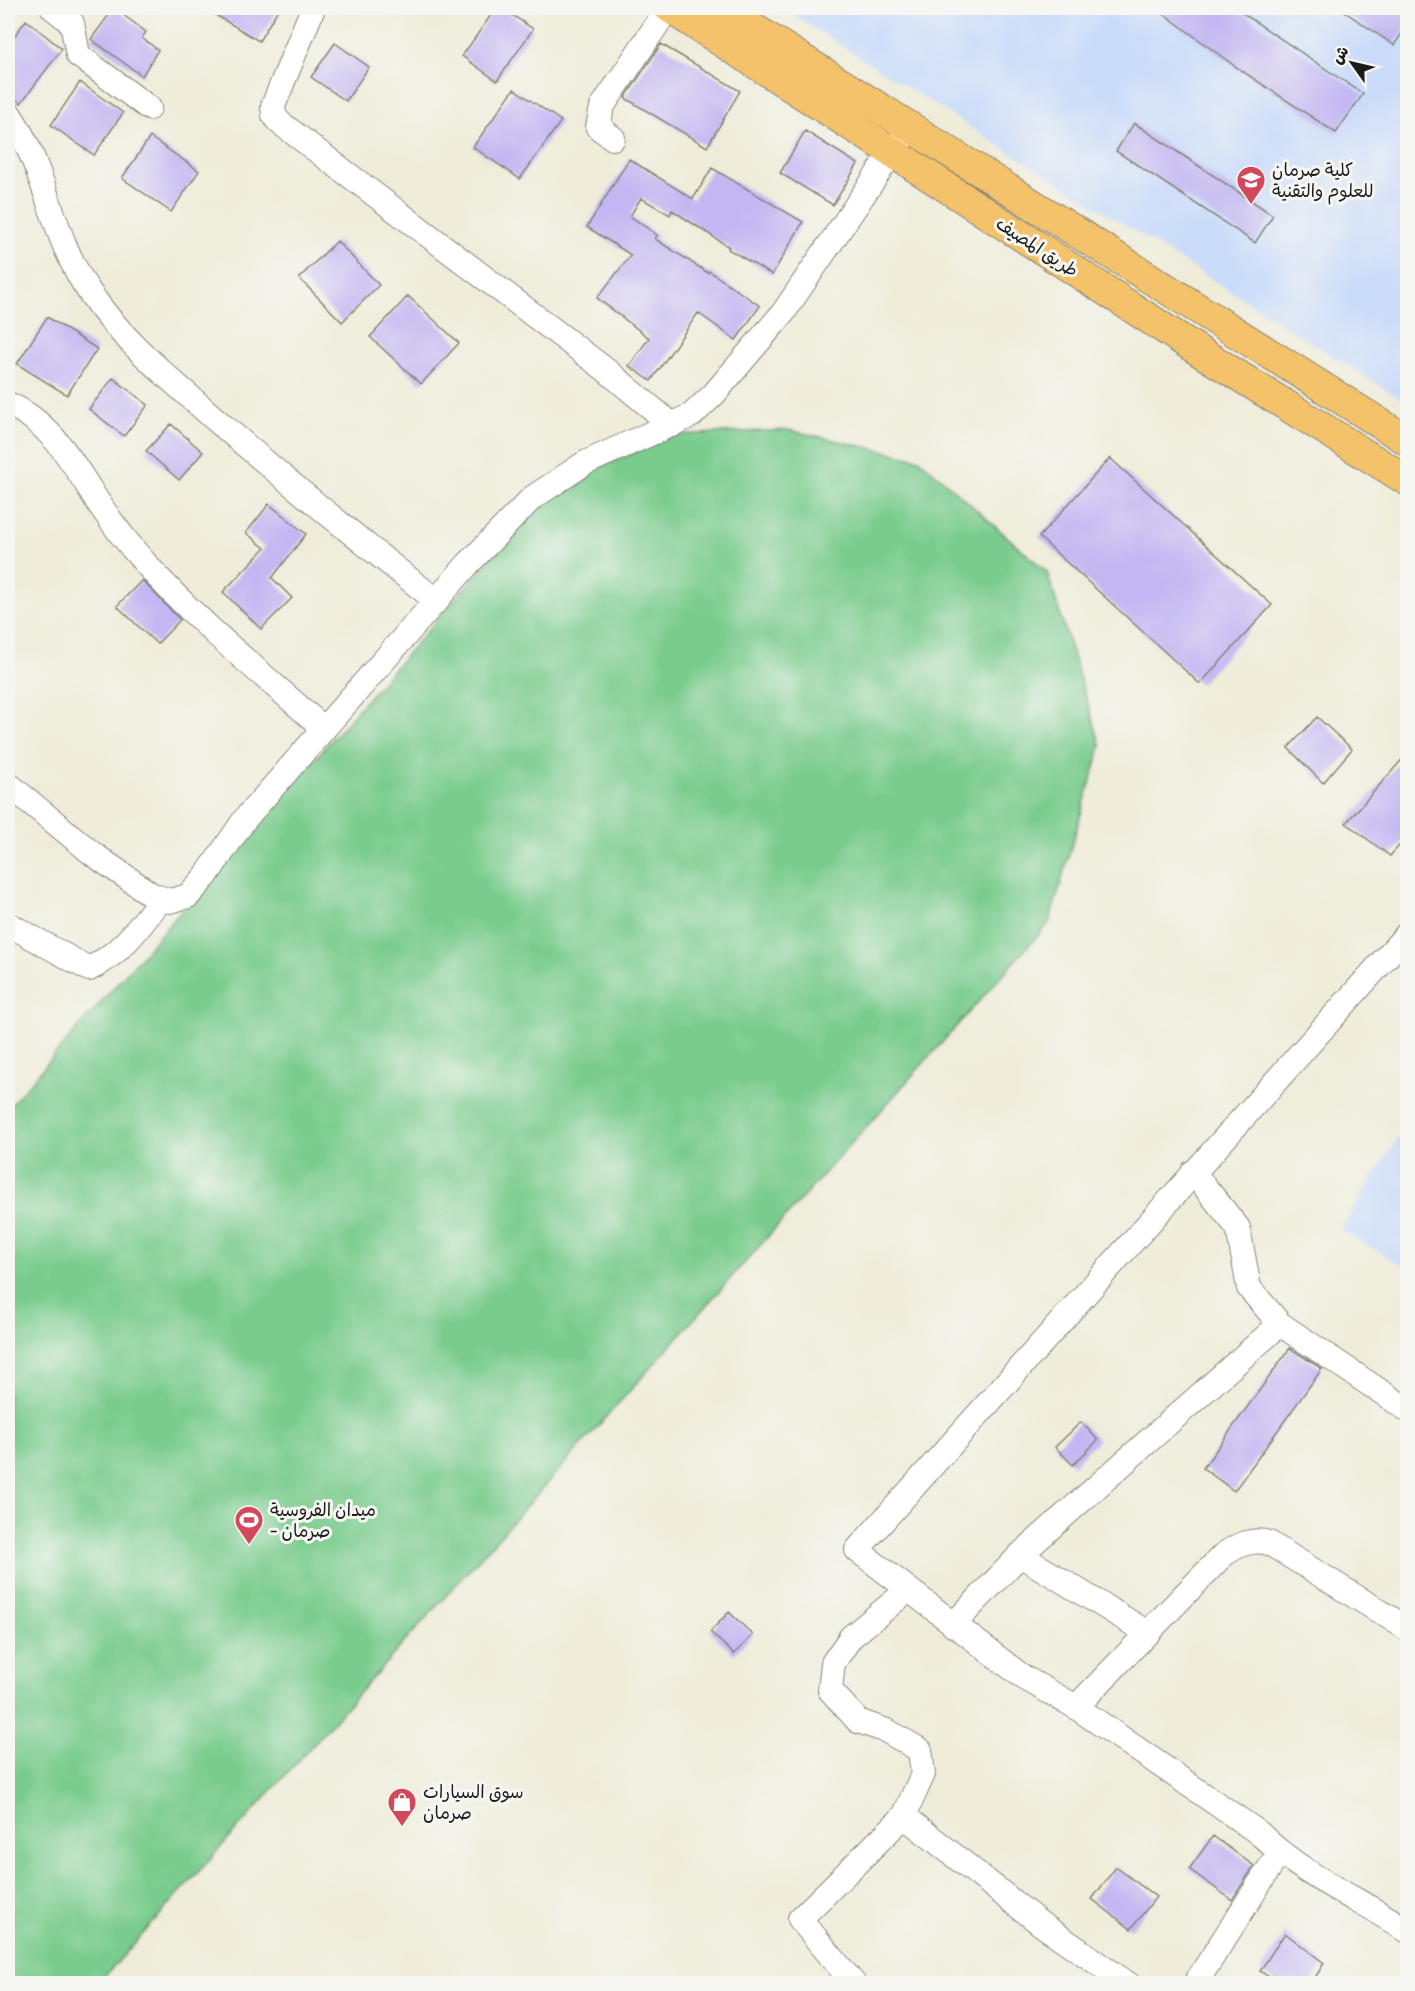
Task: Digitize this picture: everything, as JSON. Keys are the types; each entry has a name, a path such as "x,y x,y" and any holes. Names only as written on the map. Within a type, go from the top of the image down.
{"main road":[{"name":"طريق المصيف","path":"669,8 1202,353 1407,481"},
{"name":"طريق المصيف","path":"734,11 909,126 1407,441"}],"street":[{"path":"53,8 72,23 78,55 149,108"},
{"path":"313,8 273,106 274,115 279,123 606,370 672,425"},
{"path":"613,138 598,127 602,107 669,8"},
{"path":"8,112 37,163 56,224 76,269 88,291 120,333 320,509 437,601"},
{"path":"8,784 93,854 161,899 180,900 197,889 244,819 476,556 532,498 585,463 692,415 714,394 768,331 892,154 909,126"},
{"path":"8,404 19,409 47,430 65,450 115,526 147,565 191,609 324,729"},
{"path":"8,924 89,969 110,959 128,941 161,899"},
{"path":"1407,933 857,1550 1023,1677 1077,1707 1259,1833 1279,1853 1407,1931"},
{"path":"1193,1172 1238,1228 1249,1288 1280,1324 1407,1410"},
{"path":"953,1625 1020,1554 1280,1324"},
{"path":"1077,1707 1222,1556 1237,1545 1260,1540 1269,1543 1407,1629"},
{"path":"1020,1554 1148,1633"},
{"path":"854,1983 801,1919 904,1816 923,1774 920,1750 887,1731 858,1720 830,1690 833,1663 851,1637 908,1590"},
{"path":"904,1816 1041,1924 1128,1983"},
{"path":"1195,1983 1279,1853"}],"shaded area":[{"name":"كلية صرمان للعلوم والتقنية","path":"782,8 1407,8 1407,403"},
{"path":"1407,1123 1408,1268 1340,1230"}],"green space":[{"name":"ميدان الفروسية - صرمان","path":"789,430 919,459 1047,572 1101,746 1049,923 99,1983 8,1984 8,1108 528,516 580,476 675,435"}],"building":[{"path":"114,8 146,32 142,38 158,50 142,76 91,39"},
{"path":"204,8 279,8 259,41"},
{"path":"496,8 502,8 533,29 497,81 462,56"},
{"path":"1156,8 1235,8 1363,94 1336,133 1236,67"},
{"path":"1339,8 1407,8 1407,26 1394,45"},
{"path":"26,20 62,49 21,103 8,93 8,45"},
{"path":"335,43 369,67 346,101 311,77"},
{"path":"661,44 740,91 707,147 625,98"},
{"path":"80,82 123,113 94,155 51,125"},
{"path":"514,89 561,121 520,179 473,147"},
{"path":"1134,123 1273,215 1255,243 1116,151"},
{"path":"805,131 858,164 833,205 780,173"},
{"path":"150,137 199,171 171,212 122,178"},
{"path":"629,159 693,199 712,168 803,222 772,275 728,249 729,247 672,210 670,215 641,198 630,216 657,235 655,239 708,273 709,271 760,306 736,340 698,313 651,381 629,366 649,338 597,298 631,255 587,227"},
{"path":"337,241 379,285 342,322 299,278"},
{"path":"408,296 459,343 421,384 370,337"},
{"path":"47,317 97,349 67,395 17,364"},
{"path":"113,378 148,405 124,436 89,409"},
{"path":"171,424 203,452 179,480 146,451"},
{"path":"1110,458 1272,605 1200,684 1039,537"},
{"path":"269,504 306,534 272,578 292,598 261,629 223,592 265,548 246,533"},
{"path":"142,580 180,620 157,644 117,606"},
{"path":"1317,717 1352,749 1323,783 1288,748"},
{"path":"1407,754 1407,837 1390,856 1346,823"},
{"path":"1290,1348 1322,1369 1234,1491 1203,1468"},
{"path":"1081,1422 1098,1440 1073,1465 1055,1447"},
{"path":"729,1612 753,1635 734,1654 710,1632"},
{"path":"1213,1836 1254,1866 1232,1900 1189,1869"},
{"path":"1116,1867 1156,1897 1131,1929 1092,1899"},
{"path":"1285,1933 1324,1963 1312,1983 1278,1983 1260,1971"}],"place":[{"name":"كلية صرمان للعلوم والتقنية","path":"1251,206"},
{"name":"ميدان الفروسية - صرمان","path":"249,1546"},
{"name":"سوق السيارات صرمان","path":"402,1828"}]}
